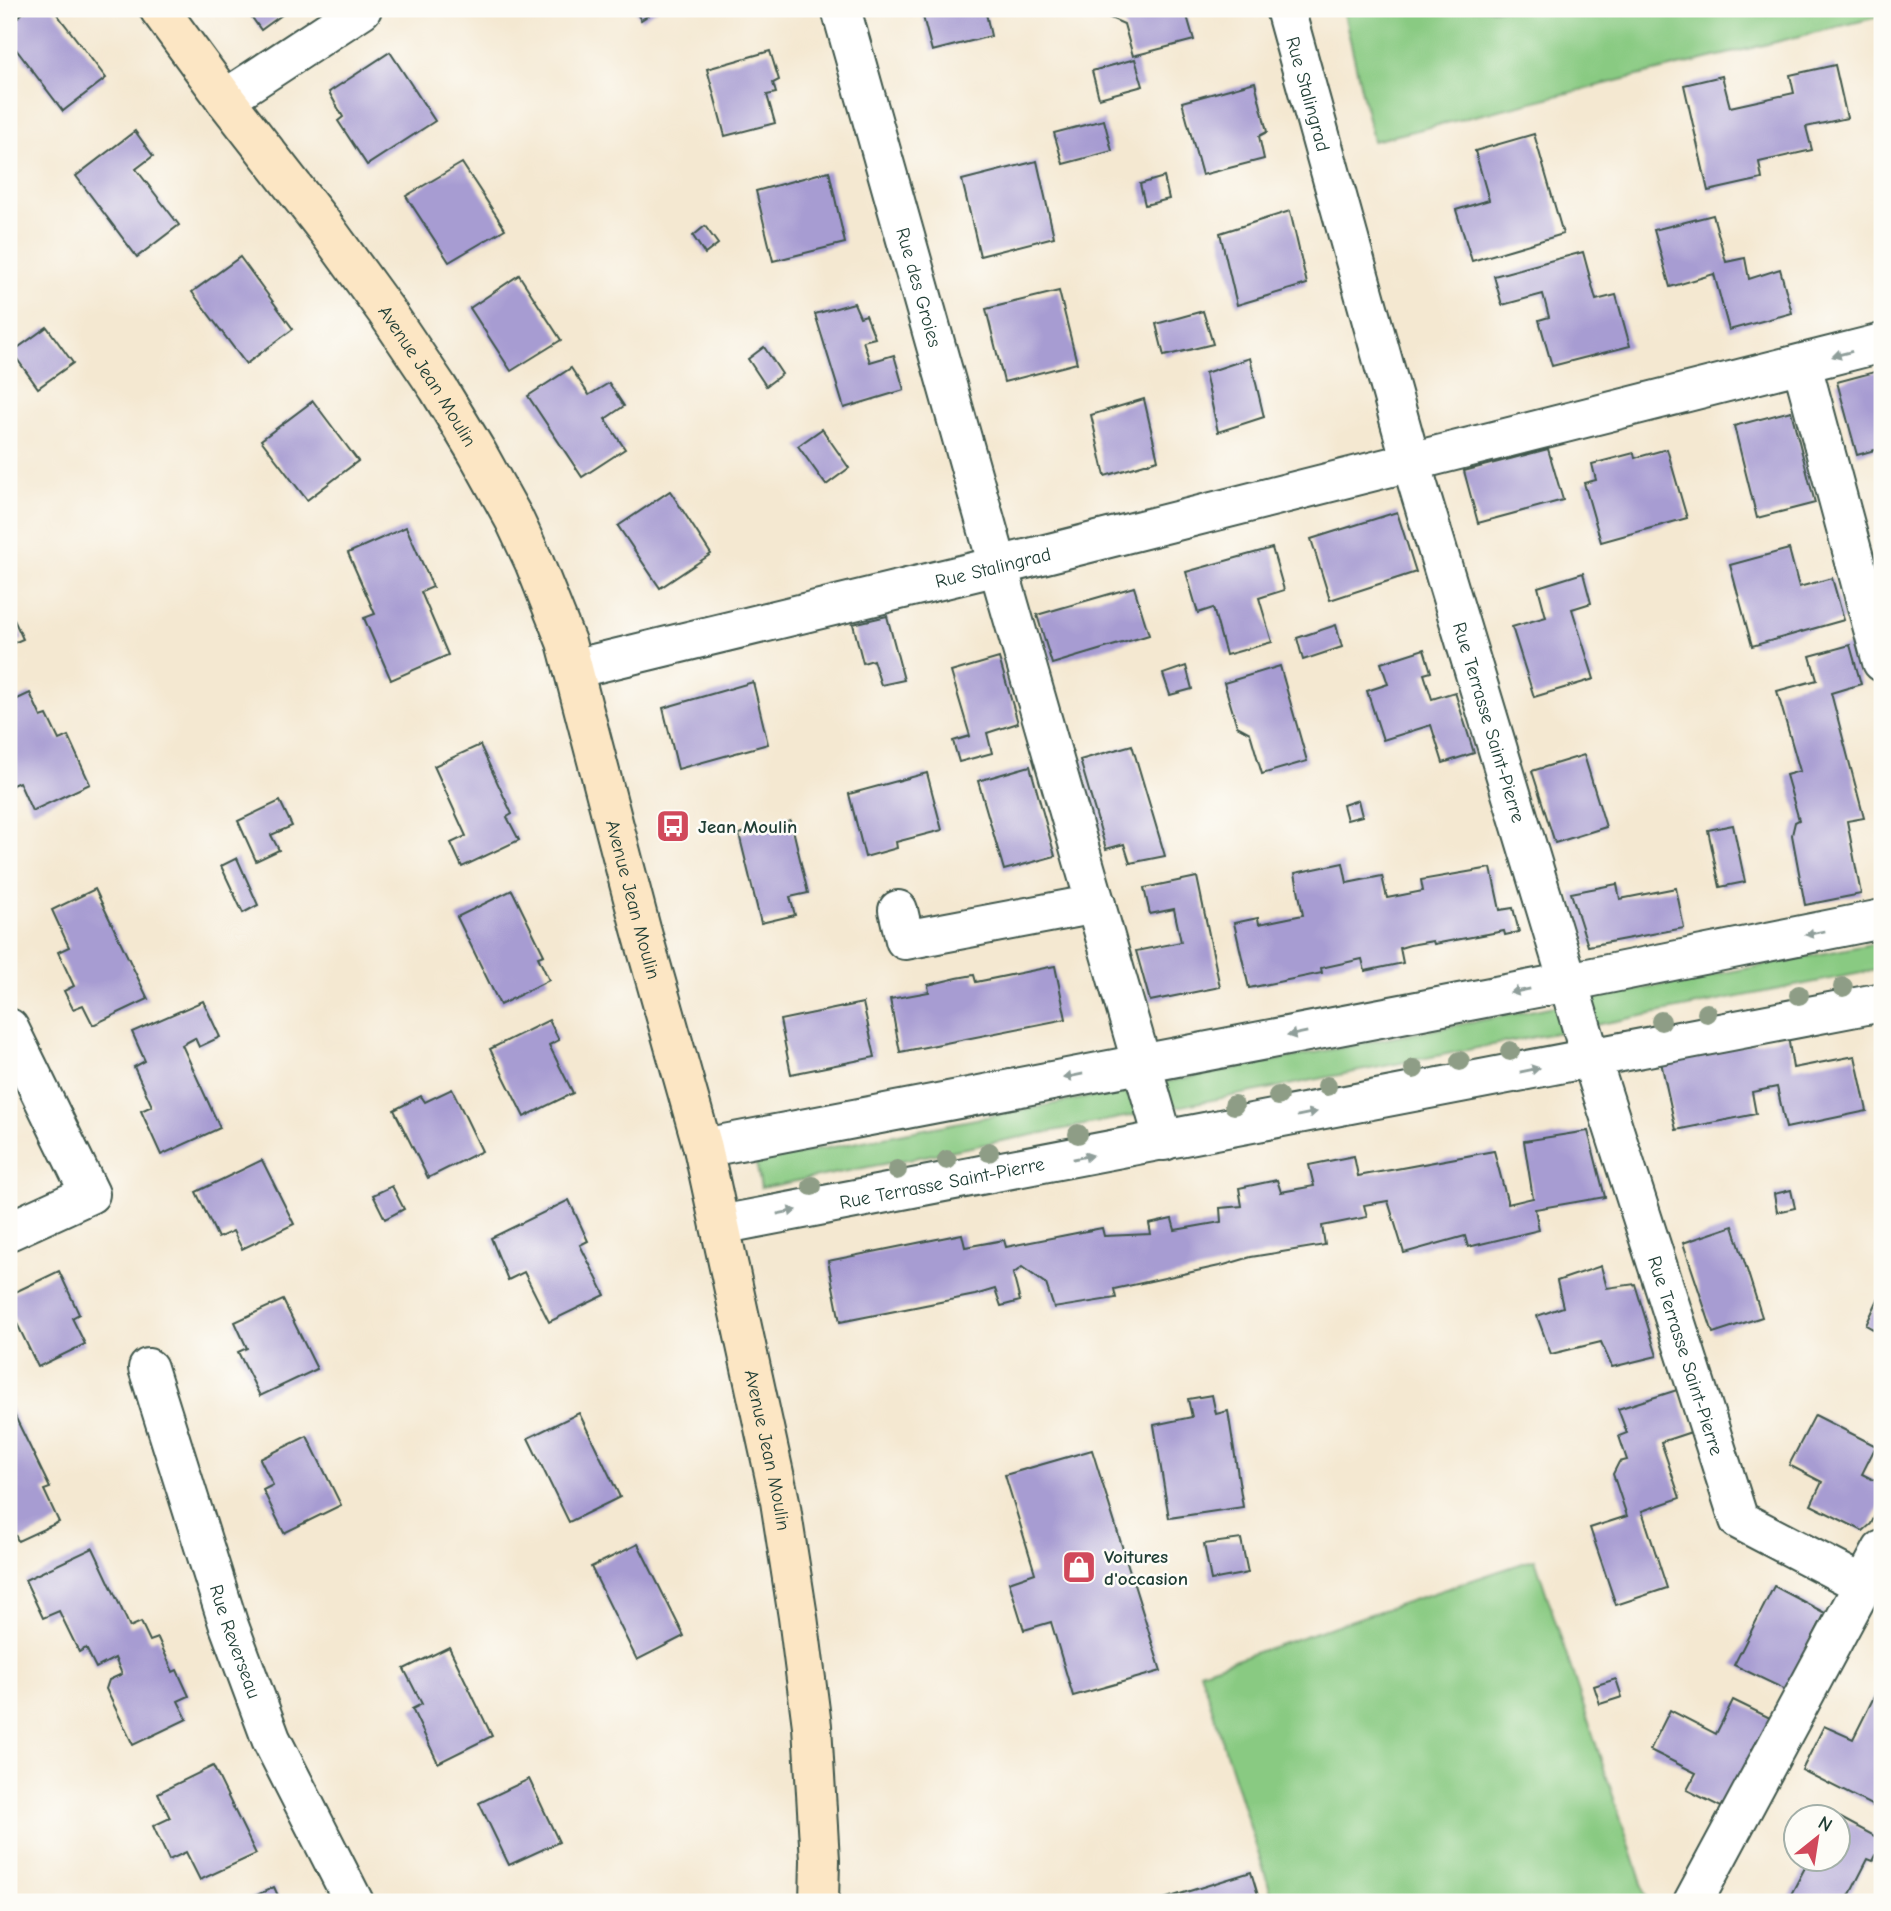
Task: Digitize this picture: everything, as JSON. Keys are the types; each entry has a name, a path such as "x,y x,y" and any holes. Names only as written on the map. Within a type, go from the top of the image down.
{"main road":[{"name":"Avenue Jean Moulin","path":"159,9 327,230 438,388 514,519 566,642 637,915 703,1148 780,1501 812,1726 820,1860 818,1902"}],"street":[{"path":"225,99 362,9"},
{"name":"Rue des Groies","path":"841,9 998,566"},
{"name":"Rue Stalingrad","path":"1285,9 1411,462"},
{"name":"Rue Stalingrad","path":"573,668 998,566 1882,343"},
{"path":"1802,365 1882,662"},
{"name":"Rue Terrasse Saint-Pierre","path":"1411,462 1591,1058 1740,1520 1864,1585"},
{"path":"998,566 1164,1141"},
{"path":"898,910 905,940 1096,904"},
{"path":"703,1148 1882,919"},
{"name":"Rue Terrasse Saint-Pierre","path":"720,1225 1882,1002"},
{"path":"9,1028 90,1194 9,1231"},
{"name":"Rue Reverseau","path":"148,1368 228,1623 271,1739 354,1902"},
{"path":"1693,1902 1882,1549"}],"green space":[{"path":"1343,9 1882,9 1882,16 1373,141"},
{"path":"1882,942 1882,969 761,1188 756,1162"},
{"path":"1535,1559 1648,1902 1274,1902 1200,1671"}],"building":[{"path":"28,9 53,9 106,78 63,111 9,40 9,24"},
{"path":"246,9 290,9 261,30"},
{"path":"634,9 658,9 641,20"},
{"path":"921,9 985,9 991,36 932,51"},
{"path":"1104,9 1185,9 1194,40 1133,56 1124,24 1108,17"},
{"path":"770,51 779,80 773,83 776,93 767,95 775,123 725,136 707,69"},
{"path":"390,52 435,121 367,165 338,121 343,117 329,92"},
{"path":"1135,59 1143,86 1099,98 1092,71"},
{"path":"1835,65 1847,118 1806,127 1812,150 1759,162 1762,179 1708,191 1684,85 1722,76 1730,107 1794,93 1790,75"},
{"path":"1255,82 1267,132 1259,136 1264,159 1202,175 1182,102"},
{"path":"1104,120 1112,151 1063,164 1054,133"},
{"path":"135,131 153,156 136,169 179,225 137,257 76,176"},
{"path":"1534,134 1563,234 1472,261 1456,210 1489,200 1475,151"},
{"path":"1037,161 1054,237 980,256 962,180"},
{"path":"462,163 505,229 449,262 406,196"},
{"path":"829,171 845,243 773,261 756,191"},
{"path":"1164,177 1169,199 1145,205 1140,184"},
{"path":"1290,211 1307,284 1237,305 1220,233"},
{"path":"1713,215 1726,262 1745,258 1749,279 1780,269 1792,313 1729,330 1714,274 1670,287 1654,230"},
{"path":"705,226 718,244 705,254 693,236"},
{"path":"1583,252 1596,300 1616,295 1630,346 1552,366 1539,320 1549,317 1543,294 1502,305 1494,276"},
{"path":"240,257 293,329 246,364 192,292"},
{"path":"519,275 561,340 511,371 470,308"},
{"path":"1059,291 1077,363 1004,382 986,309"},
{"path":"854,303 860,317 866,315 875,338 863,341 870,362 894,355 904,390 844,408 815,314"},
{"path":"1203,311 1213,344 1164,356 1156,324"},
{"path":"47,327 73,363 38,388 12,352"},
{"path":"764,347 782,374 766,386 748,359"},
{"path":"1250,358 1264,417 1218,432 1205,373"},
{"path":"571,368 589,395 609,383 624,406 605,419 625,449 582,477 528,396"},
{"path":"1882,370 1882,448 1857,455 1837,382"},
{"path":"1144,399 1158,460 1105,476 1091,415"},
{"path":"313,401 358,461 307,500 261,440"},
{"path":"1791,411 1815,503 1757,518 1734,426"},
{"path":"822,429 849,468 826,485 798,446"},
{"path":"1548,449 1563,500 1478,523 1464,471"},
{"path":"1667,449 1687,518 1601,542 1584,483 1596,480 1592,464 1634,453 1635,458"},
{"path":"670,491 711,554 660,588 618,526"},
{"path":"1397,512 1416,572 1330,600 1311,539"},
{"path":"406,527 433,587 421,592 448,655 391,680 364,618 375,614 348,553"},
{"path":"1272,548 1284,590 1259,598 1272,642 1226,655 1213,608 1198,613 1186,572"},
{"path":"1789,549 1799,587 1832,578 1844,620 1752,646 1730,565"},
{"path":"1583,573 1591,603 1572,609 1594,679 1534,697 1512,627 1546,617 1538,587"},
{"path":"1134,587 1149,635 1052,664 1037,615"},
{"path":"9,609 23,639 9,645"},
{"path":"887,616 904,680 881,685 873,660 863,663 853,624"},
{"path":"1336,625 1342,647 1303,660 1297,638"},
{"path":"1850,645 1861,684 1831,693 1864,818 1847,821 1861,894 1805,905 1792,835 1795,822 1799,820 1786,775 1800,771 1777,691 1817,680 1810,656"},
{"path":"1424,649 1431,672 1424,674 1432,699 1455,692 1474,753 1443,763 1431,725 1383,740 1367,691 1388,684 1381,663"},
{"path":"999,658 1018,723 987,733 992,753 959,762 953,741 970,736 951,672"},
{"path":"1186,666 1192,689 1170,695 1163,674"},
{"path":"1280,666 1307,761 1262,774 1250,733 1237,726 1224,683"},
{"path":"753,682 768,744 678,769 663,708"},
{"path":"30,693 41,717 47,715 59,740 68,736 90,784 32,811 19,782 10,786 9,782 9,703"},
{"path":"480,745 512,814 507,817 519,840 462,867 451,843 466,836 434,766"},
{"path":"1132,745 1165,856 1130,863 1124,844 1106,849 1080,760"},
{"path":"1584,755 1606,827 1555,843 1532,771"},
{"path":"1030,766 1055,856 1004,870 978,781"},
{"path":"927,773 942,830 896,842 897,848 865,857 849,794"},
{"path":"1358,800 1362,816 1347,820 1343,805"},
{"path":"280,801 292,826 271,835 279,850 256,861 238,821"},
{"path":"791,821 808,893 790,897 795,915 761,923 739,834"},
{"path":"1733,825 1745,882 1720,887 1708,830"},
{"path":"237,858 258,905 243,913 221,866"},
{"path":"1343,863 1347,883 1382,876 1387,898 1423,891 1421,880 1491,868 1500,910 1513,908 1519,932 1505,935 1504,931 1434,944 1433,941 1410,945 1400,948 1403,963 1365,971 1362,959 1321,968 1322,973 1249,988 1234,923 1258,918 1259,924 1303,915 1295,873"},
{"path":"1197,877 1220,987 1150,1001 1136,951 1181,942 1174,909 1150,914 1144,888"},
{"path":"1617,884 1620,899 1676,888 1684,928 1588,946 1571,893"},
{"path":"95,889 148,999 93,1025 83,1005 73,1009 64,991 74,986 58,952 69,947 52,910"},
{"path":"512,890 544,955 538,957 549,980 500,1005 457,917"},
{"path":"1055,966 1066,1019 900,1052 890,999 929,992 928,985 957,978 974,975 976,982"},
{"path":"203,1001 220,1037 199,1047 195,1038 182,1045 220,1128 161,1155 141,1111 152,1106 134,1067 145,1061 132,1032"},
{"path":"863,1003 875,1057 791,1074 780,1020"},
{"path":"549,1020 559,1040 549,1045 573,1093 524,1117 490,1049"},
{"path":"1788,1036 1793,1068 1855,1056 1867,1111 1786,1128 1777,1087 1752,1092 1756,1114 1676,1130 1661,1062"},
{"path":"452,1089 482,1151 428,1178 394,1110 421,1096 425,1102"},
{"path":"1588,1131 1605,1197 1535,1209 1539,1230 1468,1247 1465,1236 1404,1253 1388,1201 1364,1205 1367,1217 1322,1226 1325,1245 1251,1257 1114,1289 1116,1298 1054,1308 1046,1284 1022,1267 1013,1274 1020,1301 1001,1306 995,1289 840,1322 828,1261 962,1234 965,1247 1004,1240 1006,1247 1102,1228 1104,1236 1151,1234 1149,1224 1172,1219 1175,1230 1221,1222 1220,1208 1242,1206 1239,1188 1277,1180 1281,1192 1314,1186 1309,1165 1354,1156 1358,1176 1494,1151 1508,1204 1533,1198 1524,1141"},
{"path":"262,1160 294,1224 242,1249 233,1231 218,1238 196,1192"},
{"path":"392,1186 404,1209 385,1219 373,1195"},
{"path":"1791,1190 1795,1208 1777,1212 1774,1194"},
{"path":"569,1200 588,1241 580,1245 605,1295 549,1322 524,1272 508,1280 491,1238"},
{"path":"1733,1226 1762,1317 1713,1333 1683,1243"},
{"path":"1601,1266 1607,1288 1635,1284 1657,1356 1612,1367 1601,1342 1551,1354 1537,1316 1563,1307 1557,1281"},
{"path":"59,1271 79,1314 72,1318 85,1344 38,1367 9,1307 9,1295"},
{"path":"1882,1291 1882,1334 1866,1325"},
{"path":"283,1300 317,1369 260,1396 238,1352 247,1348 235,1322"},
{"path":"1677,1390 1691,1432 1661,1442 1680,1498 1642,1511 1667,1588 1616,1605 1590,1528 1627,1516 1613,1474 1619,1462 1627,1460 1619,1436 1627,1433 1618,1409"},
{"path":"1212,1395 1216,1414 1228,1411 1243,1507 1169,1518 1154,1425 1192,1417 1188,1399"},
{"path":"9,1404 50,1488 44,1490 59,1522 18,1541 9,1522"},
{"path":"579,1413 620,1497 569,1522 528,1438"},
{"path":"1815,1415 1876,1446 1862,1474 1882,1484 1882,1502 1871,1524 1863,1531 1811,1505 1822,1482 1789,1465"},
{"path":"307,1436 341,1505 284,1533 263,1490 273,1485 260,1459"},
{"path":"1092,1450 1161,1671 1073,1696 1051,1622 1024,1630 1009,1582 1035,1573 1005,1475"},
{"path":"1241,1539 1248,1573 1211,1580 1204,1544"},
{"path":"638,1544 684,1636 637,1660 591,1567"},
{"path":"93,1548 130,1627 141,1622 150,1641 158,1638 173,1672 177,1670 189,1696 178,1701 187,1719 133,1745 106,1689 109,1680 122,1674 115,1658 96,1668 86,1648 79,1652 59,1611 43,1618 25,1580"},
{"path":"1774,1586 1825,1613 1786,1690 1734,1665"},
{"path":"449,1647 492,1736 438,1763 412,1709 422,1704 404,1669"},
{"path":"1616,1679 1622,1697 1600,1704 1594,1686"},
{"path":"1882,1681 1882,1787 1873,1806 1802,1770 1824,1726 1853,1739"},
{"path":"1733,1700 1772,1719 1725,1809 1687,1790 1696,1773 1650,1750 1670,1710 1716,1734"},
{"path":"213,1766 256,1854 200,1880 186,1852 169,1860 153,1826 170,1818 158,1793"},
{"path":"529,1779 559,1842 509,1865 479,1803"},
{"path":"1853,1824 1882,1840 1873,1861 1868,1859 1846,1902 1787,1902 1803,1872 1853,1872"},
{"path":"1251,1872 1260,1902 1154,1902"},
{"path":"274,1887 281,1902 242,1902"}],"place":[{"name":"Jean Moulin","path":"673,826"},
{"name":"Voitures d'occasion","path":"1079,1567"}]}
